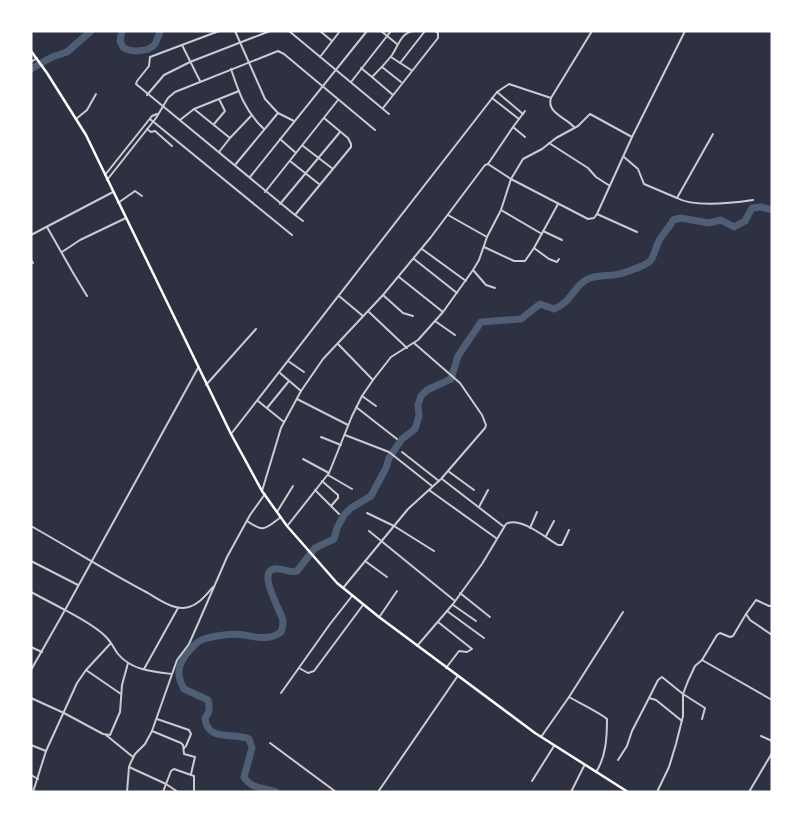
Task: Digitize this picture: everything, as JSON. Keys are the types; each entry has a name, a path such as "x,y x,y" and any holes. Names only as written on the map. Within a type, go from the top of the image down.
{"main road":[{"path":"31,51 76,120 105,175 231,434 263,492 287,526 314,558 343,588 363,605 457,677 541,737 584,766 628,792"}],"street":[{"path":"219,31 149,57 149,66 136,83 250,177 265,192 303,221"},
{"path":"235,31 265,99 278,114 294,121"},
{"path":"258,31 260,35"},
{"path":"147,94 161,77 190,62 270,31"},
{"path":"289,31 389,114"},
{"path":"320,31 332,40"},
{"path":"320,57 340,31"},
{"path":"250,177 367,31"},
{"path":"381,31 397,44"},
{"path":"351,82 392,31"},
{"path":"372,77 391,57 404,35 414,31 421,37"},
{"path":"400,63 425,31"},
{"path":"382,108 438,38 438,34 435,31"},
{"path":"574,127 568,120 551,108 549,104 592,31"},
{"path":"488,164 511,179 588,219 594,218 598,214 632,137 685,31"},
{"path":"182,45 200,82"},
{"path":"107,180 153,121 168,98 175,92 274,52 280,52 375,130"},
{"path":"391,57 411,70"},
{"path":"31,62 38,59"},
{"path":"382,67 402,83"},
{"path":"361,68 393,95"},
{"path":"230,69 238,91 251,116 264,129"},
{"path":"231,434 497,92 509,84 551,98"},
{"path":"180,120 194,109 238,91"},
{"path":"497,92 523,114"},
{"path":"76,120 88,110 96,94"},
{"path":"492,98 519,120"},
{"path":"214,125 224,111 219,99"},
{"path":"265,192 338,100"},
{"path":"194,109 230,138"},
{"path":"127,792 129,767 146,744 152,731 172,674 178,660 189,644 226,556 263,492 268,469 284,422 301,391 323,359 383,295 422,249 488,164 525,111"},
{"path":"105,175 150,119 157,114"},
{"path":"235,165 278,114"},
{"path":"287,526 328,474 348,424 362,396 373,380 391,358 414,343 458,294 473,270 501,210 511,179 521,161 542,150 549,143 581,124 589,114 632,137"},
{"path":"219,152 251,116"},
{"path":"295,215 351,147 350,141 324,118"},
{"path":"150,119 292,235"},
{"path":"513,128 526,137"},
{"path":"147,129 151,132 155,131 172,146"},
{"path":"280,204 340,132"},
{"path":"677,198 713,134"},
{"path":"280,139 296,153"},
{"path":"549,143 588,168 596,177 610,186"},
{"path":"303,145 333,169"},
{"path":"624,157 638,169 644,184 684,202 696,204 753,200"},
{"path":"290,161 320,185"},
{"path":"118,203 135,191 142,196"},
{"path":"31,235 113,192"},
{"path":"484,246 518,262 525,261 544,231 558,203"},
{"path":"501,210 542,234"},
{"path":"598,214 637,232"},
{"path":"448,215 487,237"},
{"path":"62,252 80,240 126,218"},
{"path":"48,227 87,296"},
{"path":"544,231 562,240"},
{"path":"534,248 552,260 557,262 559,259"},
{"path":"422,249 466,281"},
{"path":"414,259 458,294"},
{"path":"473,270 486,285 495,288"},
{"path":"399,276 443,312"},
{"path":"383,295 403,313 412,316"},
{"path":"339,296 363,316"},
{"path":"368,311 407,348"},
{"path":"435,321 454,335"},
{"path":"206,384 256,329"},
{"path":"343,588 408,509 440,480 486,425 482,415 460,383 414,343"},
{"path":"337,344 373,380"},
{"path":"288,361 304,372"},
{"path":"31,670 198,368"},
{"path":"279,373 301,391"},
{"path":"267,408 290,381"},
{"path":"362,396 376,406"},
{"path":"297,399 348,424"},
{"path":"258,401 284,422"},
{"path":"356,408 397,439"},
{"path":"345,435 390,452 433,486"},
{"path":"321,437 341,445"},
{"path":"402,452 503,526"},
{"path":"303,459 352,489"},
{"path":"448,471 474,490"},
{"path":"322,481 338,495 331,506"},
{"path":"277,512 292,486"},
{"path":"315,490 339,514"},
{"path":"429,490 496,538"},
{"path":"479,507 488,490"},
{"path":"530,528 537,512"},
{"path":"366,513 394,526 434,551"},
{"path":"247,520 260,529 269,526 281,517"},
{"path":"416,646 454,603 482,564 503,526 515,521 546,536 556,545 560,546 569,530"},
{"path":"546,536 554,521"},
{"path":"31,526 131,585 178,608 191,607 199,602 215,586"},
{"path":"369,531 476,621"},
{"path":"31,561 78,585"},
{"path":"365,561 387,577"},
{"path":"31,592 98,631 111,643 118,654 128,662 144,670 172,674"},
{"path":"379,617 397,592"},
{"path":"460,593 490,616"},
{"path":"281,693 352,596"},
{"path":"657,792 668,767 682,721 683,694 693,670 702,660 718,634 732,637 756,600 772,606"},
{"path":"299,668 308,673 314,671 363,605"},
{"path":"144,670 178,608"},
{"path":"447,610 484,638"},
{"path":"541,737 623,612"},
{"path":"746,614 750,620 772,634"},
{"path":"438,622 472,649 467,652 459,651 446,668"},
{"path":"32,792 46,751 77,683 86,670 111,643"},
{"path":"31,647 42,652"},
{"path":"702,660 772,700"},
{"path":"106,735 110,735 120,712 122,685 128,662"},
{"path":"86,670 122,694"},
{"path":"378,792 457,677"},
{"path":"618,760 627,746 632,731 658,680 662,677 683,694 705,708 702,719"},
{"path":"569,697 604,716 607,720 603,759 596,772"},
{"path":"31,698 106,735 134,758"},
{"path":"649,698 656,700 682,721"},
{"path":"157,719 189,730 191,734 184,748 184,754 195,757 191,774"},
{"path":"152,731 181,743 184,748"},
{"path":"761,736 772,741"},
{"path":"270,743 336,792"},
{"path":"31,744 46,751"},
{"path":"532,781 554,746"},
{"path":"750,792 772,753"},
{"path":"571,792 584,766"},
{"path":"129,767 166,784 178,792"},
{"path":"163,792 172,770 191,774 195,777 194,792"},
{"path":"31,776 38,779"}],"waterway":[{"path":"31,69 52,57 67,52 91,31"},
{"path":"122,31 120,41 123,47 135,51 152,47 160,31"},
{"path":"276,792 254,786 244,777 252,748 249,739 222,735 210,730 205,718 209,710 208,700 184,689 179,676 179,668 182,660 190,650 198,642 213,637 239,634 272,637 281,632 283,621 271,592 269,572 274,569 291,572 297,571 315,548 334,539 344,515 351,508 371,496 386,468 389,458 402,439 415,429 419,416 418,405 421,396 427,390 451,379 458,356 481,322 521,319 540,304 554,309 565,303 579,285 588,279 619,274 646,264 651,260 659,241 673,220 681,218 709,223 721,220 734,227 745,221 752,208 762,207 772,210"}]}
